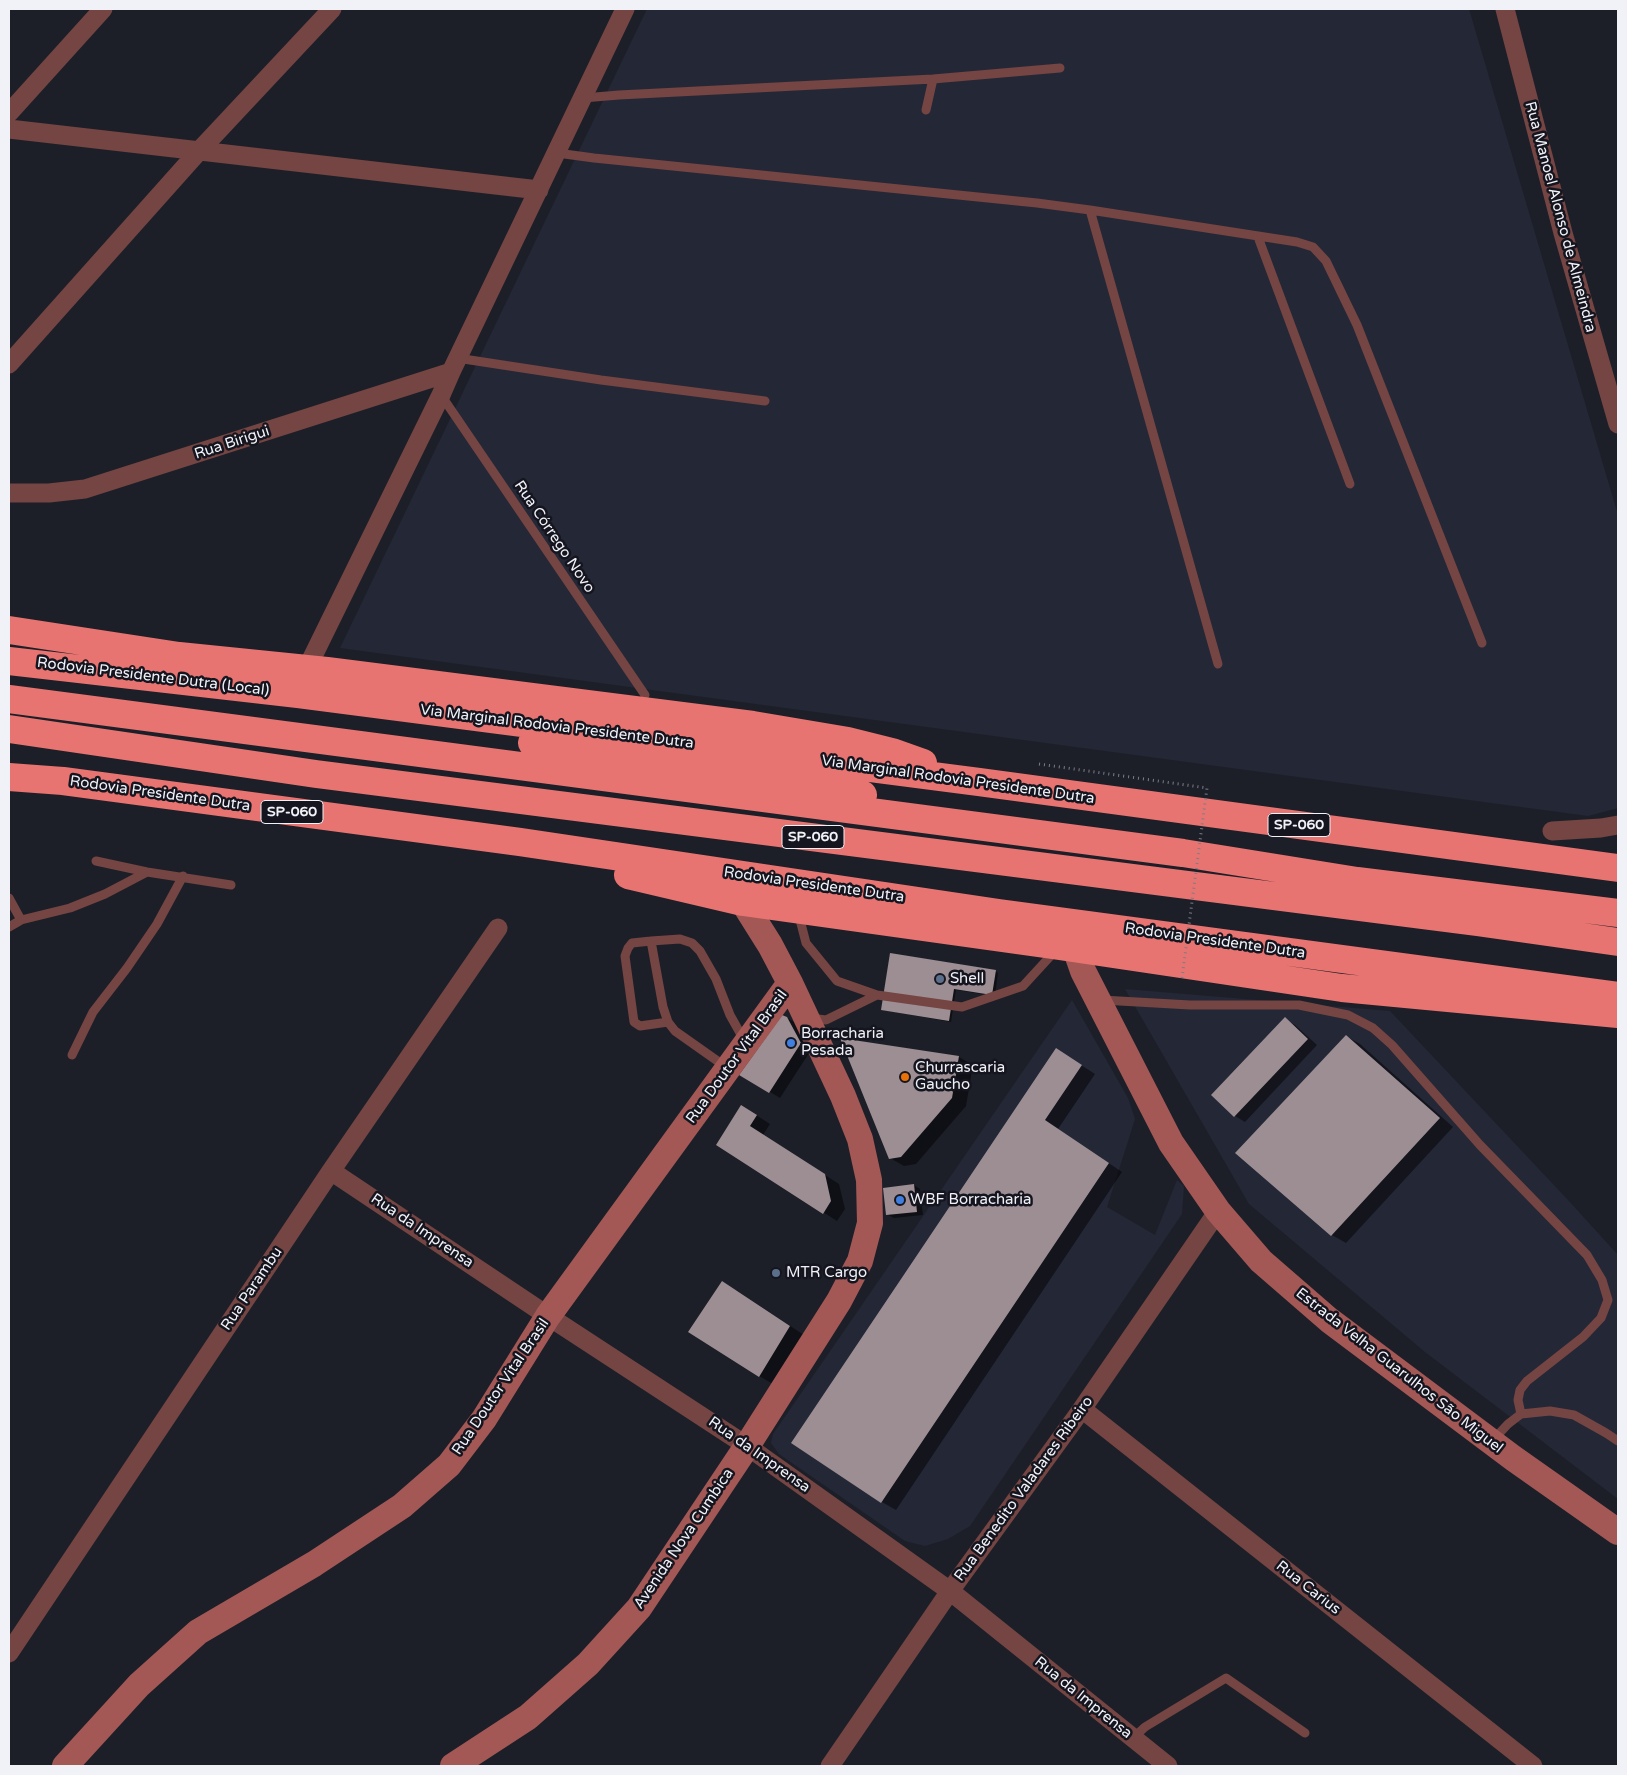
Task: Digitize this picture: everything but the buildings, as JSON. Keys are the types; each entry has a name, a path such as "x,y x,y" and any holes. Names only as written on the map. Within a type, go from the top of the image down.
{"highway":[{"path":"9,630 179,656 327,671 753,725 848,741 892,752 979,782"},
{"name":"Rodovia Presidente Dutra (Local)","path":"9,660 298,694"},
{"path":"298,694 358,717 819,786 917,806 1133,838 1183,853"},
{"name":"Via Marginal Rodovia Presidente Dutra","path":"298,694 979,782 1618,868"},
{"name":"SP-060","path":"9,699 1183,853 1357,881 1618,913"},
{"name":"SP-060","path":"9,729 316,774 1478,922 1618,942"},
{"name":"Rodovia Presidente Dutra","path":"9,777 63,781 520,842 1009,914 1618,996"},
{"path":"9,793 29,794 63,781"},
{"path":"520,842 540,856 743,902 1067,947 1342,988 1618,1014"}],"street":[{"path":"9,113 102,9"},
{"path":"9,364 199,151 332,9"},
{"path":"311,660 441,395 625,9"},
{"name":"Rua Manoel Alonso de Almeindra","path":"1505,9 1563,233 1618,424"},
{"path":"9,129 539,190"},
{"name":"Rua Birigui","path":"9,493 49,494 85,489 454,365"},
{"path":"1552,831 1618,825"},
{"path":"743,902 770,945 790,984"},
{"path":"770,945 774,927 791,909"},
{"name":"Rua Parambu","path":"9,1654 331,1171 498,928"},
{"name":"Estrada Velha Guarulhos São Miguel","path":"1067,947 1083,971 1170,1143 1218,1211 1261,1261 1329,1320 1491,1442 1618,1532"},
{"name":"Rua Doutor Vital Brasil","path":"65,1766 139,1684 198,1632 314,1564 402,1506 449,1465 484,1419 548,1316 790,984"},
{"name":"Avenida Nova Cumbica","path":"453,1766 528,1717 588,1664 639,1608 747,1446 839,1301 860,1261 870,1223 869,1180 862,1147 843,1096 790,984"},
{"name":"Rua da Imprensa","path":"331,1171 747,1446 950,1591 1168,1766"},
{"name":"Rua Benedito Valadares Ribeiro","path":"830,1766 950,1591 1082,1409 1218,1211"},
{"name":"Rua Carius","path":"1082,1409 1533,1766"}],"lane":[{"path":"583,98 619,94 933,79 1060,68"},
{"path":"926,110 933,79"},
{"path":"557,153 1037,203 1297,242 1313,247 1326,261 1360,334 1482,643"},
{"path":"1090,210 1218,664"},
{"path":"1258,237 1350,484"},
{"path":"454,365 601,380 765,401"},
{"name":"Rua Córrego Novo","path":"441,395 645,695"},
{"path":"96,861 147,872 183,876 231,885"},
{"path":"9,927 21,920 70,908 105,894 147,872"},
{"path":"72,1055 93,1012 127,968 157,924 183,876"},
{"path":"9,898 21,920"},
{"path":"791,909 806,943 837,981 877,996 962,1007 1023,986 1067,947"},
{"path":"668,1022 640,1026 634,1022 625,956 632,943 680,939 692,944 700,951 716,979 730,1015 746,1045"},
{"path":"651,941 662,1006 668,1022 675,1031 729,1069"},
{"path":"805,1018 826,1020 877,996"},
{"path":"1098,1000 1190,1005 1299,1005 1348,1014 1373,1028 1392,1045 1480,1145 1587,1255 1602,1280 1608,1300 1601,1318 1583,1337 1527,1381 1520,1390 1518,1400 1521,1414"},
{"path":"1491,1442 1508,1424 1521,1414 1550,1411 1574,1415 1618,1441"},
{"path":"1133,1738 1145,1727 1226,1678 1305,1733"}],"path":[{"path":"1039,764 1207,788 1182,978"}],"shaded area":[{"path":"647,9 1469,9 1618,515 1618,808 1588,816 340,648"},
{"path":"1125,989 1390,1011 1618,1255 1618,1499 1425,1352 1249,1204"},
{"path":"1072,1000 1128,1098 1135,1119 1107,1207 1155,1235 1177,1180 1184,1186 1182,1214 970,1526 948,1539 925,1546 905,1541 779,1454 771,1443 773,1434"}],"place":[{"name":"Shell","path":"940,979"},
{"name":"Borracharia Pesada","path":"791,1043"},
{"name":"Churrascaria Gaucho","path":"905,1077"},
{"name":"WBF Borracharia","path":"900,1200"},
{"name":"MTR Cargo","path":"776,1273"}]}
